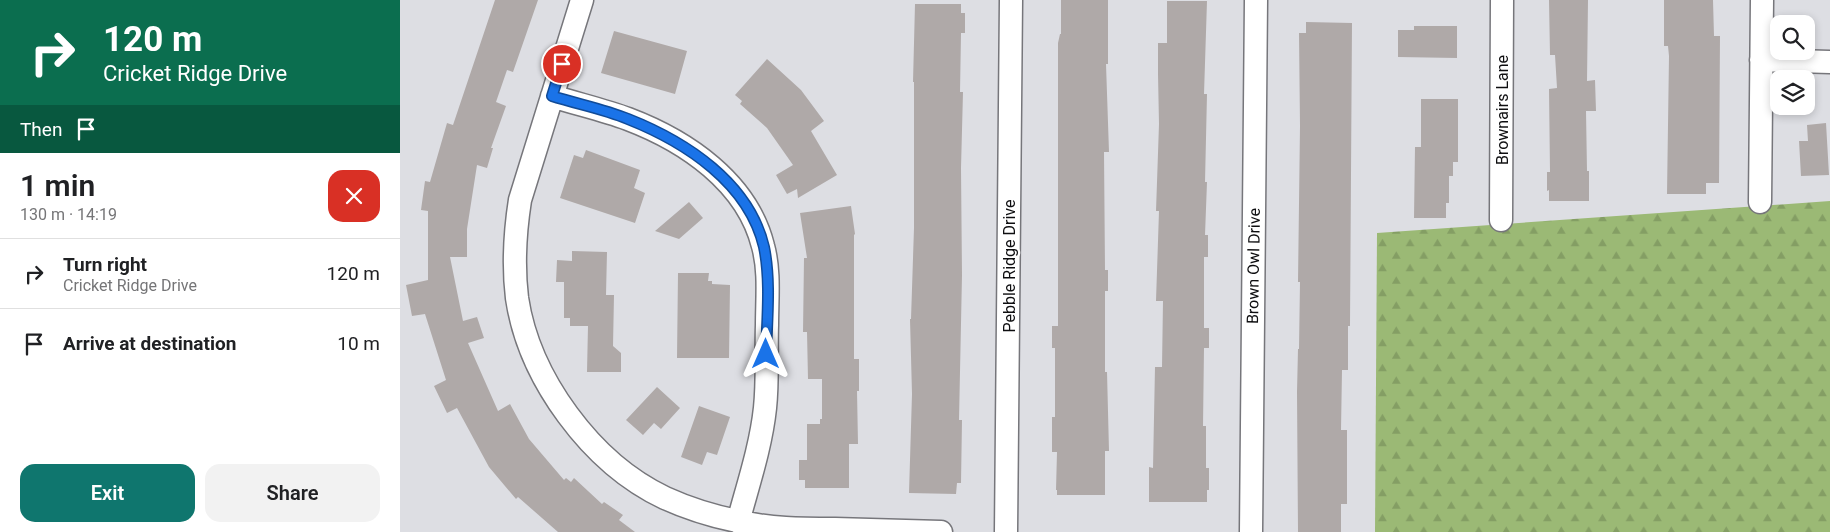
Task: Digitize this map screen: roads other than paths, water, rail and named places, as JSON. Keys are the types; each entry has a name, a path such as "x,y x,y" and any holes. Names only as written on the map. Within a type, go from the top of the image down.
{"street":[{"path":"582,0 520,200 515,232 517,298 524,330 557,401 576,426 614,464 664,498 698,511 738,522 792,529 941,532"},
{"name":"Pebble Ridge Drive","path":"1006,532 1011,0"},
{"name":"Brown Owl Drive","path":"1251,532 1256,0"},
{"name":"Brownairs Lane","path":"1501,220 1502,0"},
{"path":"1760,202 1762,0"},
{"path":"1761,60 1830,62"},
{"path":"552,96 626,118 653,129 678,144 708,164 724,178 741,197 758,229 766,260 767,284 765,407 760,436 738,522"}]}
